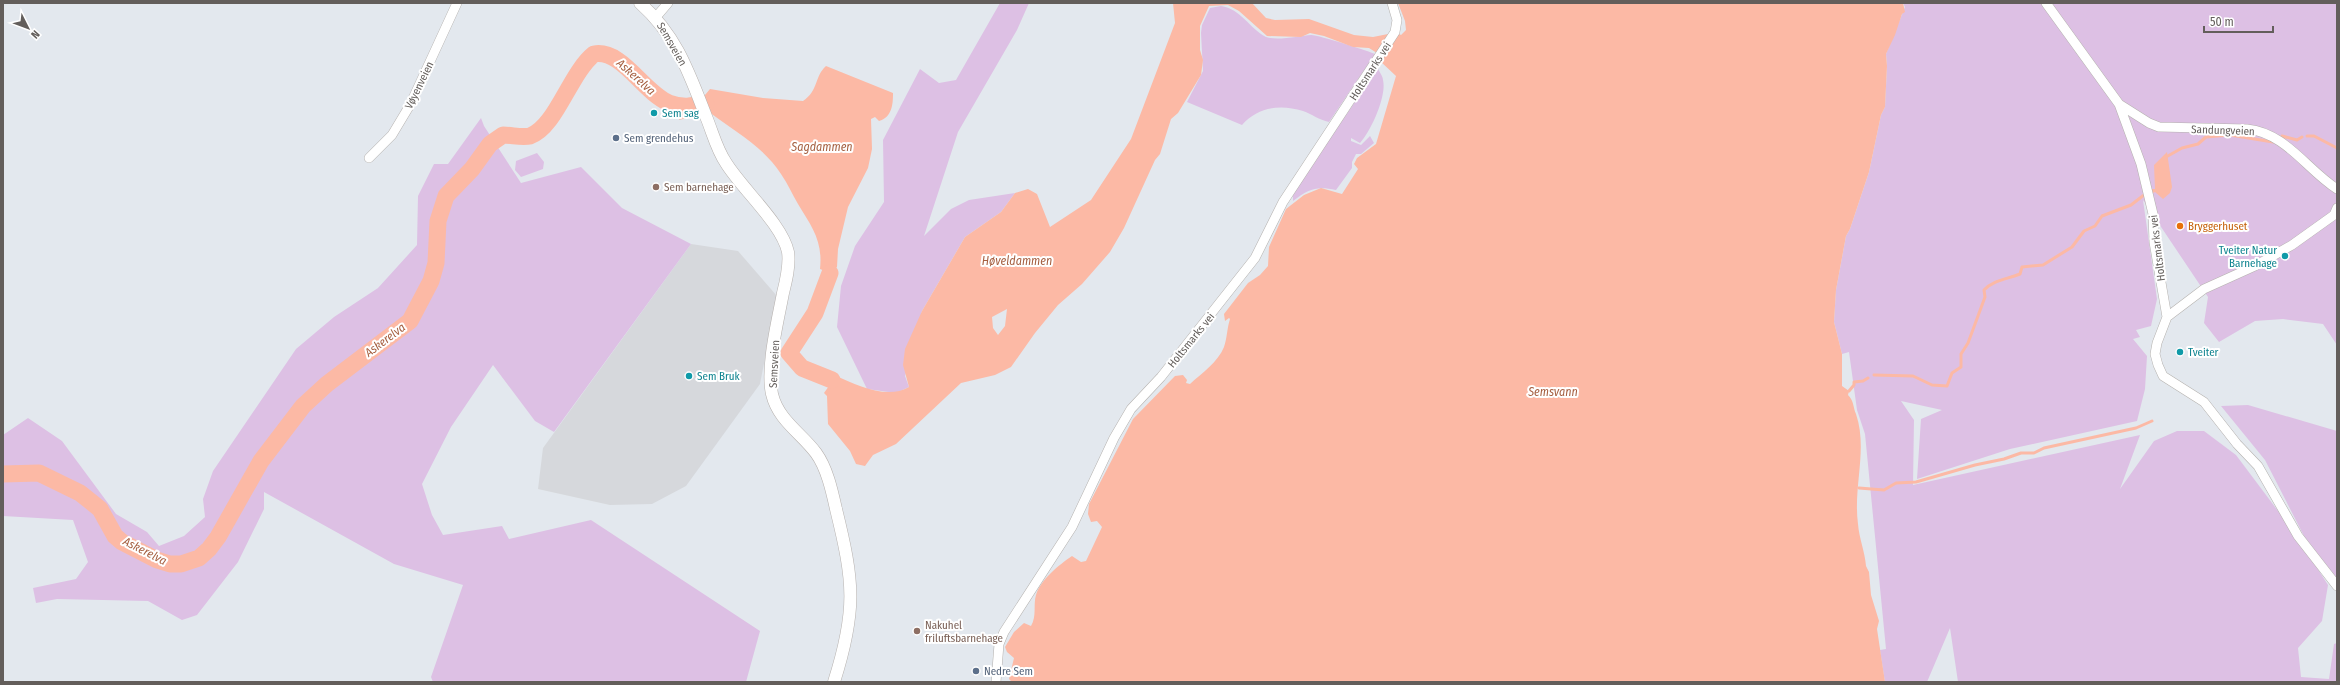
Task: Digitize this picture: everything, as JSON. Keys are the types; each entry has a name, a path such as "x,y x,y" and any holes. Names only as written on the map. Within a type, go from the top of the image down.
{"main road":[{"name":"Semsveien","path":"640,3 656,17 674,44 726,163 778,231 788,253 786,283 774,350 772,393 785,419 793,430 817,454 825,470 847,552 852,592 851,616 848,636 834,682"}],"street":[{"name":"Vøyenveien","path":"369,158 392,135 410,105 457,3"},
{"path":"656,17 668,3"},
{"name":"Holtsmarks vei","path":"996,682 992,665 1004,632 1072,527 1114,438 1131,409 1161,377 1255,258 1282,202 1395,32 1396,20 1392,3"},
{"name":"Holtsmarks vei","path":"2046,3 2119,104 2142,164 2153,214 2154,242 2166,317"},
{"name":"Sandungveien","path":"2119,104 2149,123 2159,127 2260,131 2274,136 2292,150 2322,179 2337,189"},
{"path":"2337,208 2334,215 2292,245 2255,266 2204,289 2166,317 2156,343 2155,354 2163,376 2204,402 2237,444 2258,466 2298,536 2337,586"}],"shaded area":[{"path":"1000,3 1029,3 1017,30 958,132 924,236 951,209 969,200 1015,193 1001,212 965,237 922,311 905,376 909,387 896,393 867,389 837,327 841,286 855,246 884,202 883,140 920,69 939,83 956,80"},
{"path":"1903,3 2337,3 2337,345 2323,324 2283,319 2255,321 2219,342 2204,323 2208,297 2143,200 2157,299 2151,326 2136,330 2140,337 2133,339 2147,356 2145,389 2137,421 2010,449 1917,479 1921,419 1942,410 1901,401 1914,420 1913,485 2140,435 2120,489 2154,441 2177,431 2204,431 2236,455 2296,535 2328,585 2322,621 2298,648 2301,677 2329,679 2334,644 2337,643 2337,682 1958,682 1950,628 1927,682 1885,682 1880,650 1886,649 1865,434 1857,410 1849,352 1842,354 1834,322 1836,290 1846,236 1850,229 1869,172 1881,115 1885,107 1887,66 1886,54 1905,7"},
{"path":"1221,6 1240,15 1266,37 1282,38 1315,35 1375,54 1329,122 1303,111 1278,108 1255,114 1242,125 1187,102 1203,71 1202,25 1210,8"},
{"path":"1378,68 1383,78 1384,87 1377,113 1369,130 1360,143 1351,138 1351,141 1361,145 1370,136 1374,143 1361,154 1356,154 1352,162 1352,168 1336,190 1323,188 1308,191 1293,201 1293,193"},
{"path":"481,118 484,126 521,183 581,167 622,208 691,244 554,432 535,421 493,365 451,427 422,484 432,515 443,535 502,526 509,539 591,520 760,631 746,682 433,682 431,677 463,585 394,564 264,492 264,509 238,562 197,615 182,620 148,601 57,599 36,603 33,588 76,579 88,562 73,520 3,516 3,435 28,418 62,441 116,514 147,532 159,546 184,536 205,517 203,499 213,471 296,349 334,317 378,288 417,245 418,196 434,164 448,164"},
{"path":"537,153 544,162 543,169 521,177 515,170 516,161"},
{"path":"691,244 738,251 777,296 760,384 686,486 652,504 610,505 538,489 543,448"},
{"path":"2248,405 2337,431 2337,579 2305,538 2265,460 2221,406"}],"water":[{"name":"Høveldammen","path":"1173,3 1252,3 1266,18 1275,20 1309,19 1354,35 1373,37 1388,34 1377,53 1369,48 1353,47 1324,36 1310,33 1301,37 1267,36 1239,11 1228,5 1209,6 1200,26 1200,50 1203,60 1201,75 1178,113 1171,119 1160,154 1155,160 1124,228 1110,252 1082,284 1058,305 1035,333 1011,367 995,375 961,383 896,444 873,455 865,466 856,464 850,451 828,424 827,396 824,393 836,376 863,387 882,392 900,391 909,387 903,365 905,349 922,311 965,237 1001,212 1015,193 1028,189 1037,194 1050,227 1091,200 1131,139 1175,23","holes":["1007,309 1005,326 998,335 993,328 992,317"]},
{"name":"Semsvann","path":"1398,3 1903,3 1905,12 1902,14 1895,35 1886,54 1887,66 1885,107 1881,115 1869,172 1850,229 1846,236 1836,290 1834,322 1842,354 1842,386 1849,391 1848,395 1852,402 1861,441 1857,496 1858,524 1866,566 1869,572 1871,595 1879,621 1877,629 1885,682 1012,682 1009,679 1014,658 1007,652 1005,647 1014,632 1024,623 1031,626 1034,618 1038,589 1056,568 1072,556 1081,562 1086,561 1102,527 1097,521 1091,522 1088,514 1089,504 1133,419 1175,376 1183,375 1187,380 1186,383 1190,384 1218,358 1225,344 1230,319 1229,318 1225,321 1224,314 1248,283 1260,275 1268,266 1269,247 1286,209 1304,195 1321,188 1342,194 1358,169 1354,164 1357,158 1376,144 1396,76 1380,61 1388,48 1391,50 1392,47 1390,45 1397,33 1401,35 1406,30 1405,21"},
{"name":"Sagdammen","path":"826,66 893,93 891,110 887,117 879,121 875,117 871,119 872,149 868,168 848,207 838,249 837,267 830,273 820,269 820,250 812,227 774,164 748,140 709,112 679,120 687,98 705,95 710,89 763,98 803,101 812,92 822,70"},
{"path":"2167,152 2172,187 2170,193 2163,199 2155,192 2151,194 2151,189 2155,189 2154,165"}],"waterway":[{"name":"Askerelva","path":"3,474 39,473 80,493 100,509 115,536 122,542 157,560 170,564 181,564 199,558 209,549 218,537 261,461 303,406 327,384 410,321 431,281 436,263 438,221 446,196 472,169 490,144 503,135 527,137 539,131 548,122 585,63 594,54 604,54 614,58 623,64 659,98 669,103 683,106 706,104"},
{"path":"2166,157 2182,148 2198,144 2206,137 2230,135 2273,142"},
{"path":"2282,136 2297,140 2302,137"},
{"path":"2307,136 2314,136 2337,148"},
{"path":"1874,375 1913,376 1932,385 1947,386 1952,373 1961,367 1961,354 1968,343 1985,297 1984,290 1996,282 2020,274 2022,267 2043,265 2072,247 2084,231 2095,226 2102,216 2131,205 2144,195"},
{"name":"Askerelva","path":"830,273 815,313 789,353 802,368 832,380"},
{"path":"1849,391 1854,385 1854,382 1863,381 1868,378"},
{"path":"1859,488 1884,490 1896,483 1916,482 1975,465 2004,459 2021,453 2034,453 2044,448 2136,428 2152,421"}],"place":[{"name":"Sem sag","path":"654,113"},
{"name":"Sem grendehus","path":"616,138"},
{"name":"Sem barnehage","path":"656,187"},
{"name":"Bryggerhuset","path":"2180,226"},
{"name":"Tveiter Natur Barnehage","path":"2285,256"},
{"name":"Tveiter","path":"2180,352"},
{"name":"Sem Bruk","path":"689,376"},
{"name":"Nakuhel friluftsbarnehage","path":"917,631"},
{"name":"Nedre Sem","path":"976,671"}]}
